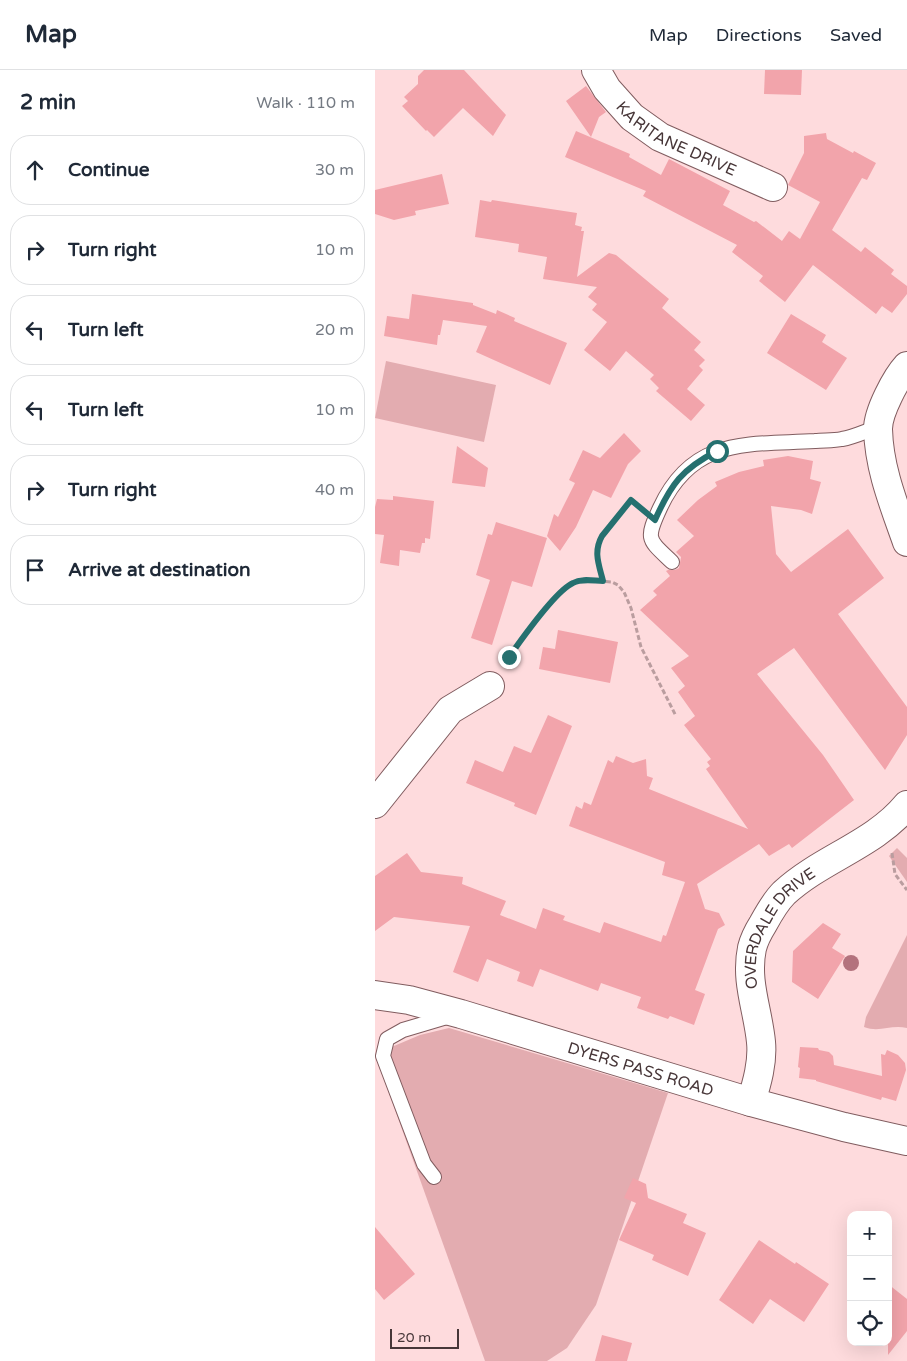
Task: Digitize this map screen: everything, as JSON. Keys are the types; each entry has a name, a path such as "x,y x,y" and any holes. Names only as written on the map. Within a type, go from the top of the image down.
{"street":[{"name":"KARITANE DRIVE","path":"596,70 607,88 632,117 660,137 773,187"},
{"path":"907,366 887,396 878,427 883,476 907,542"},
{"path":"375,804 450,710 490,686"},
{"name":"OVERDALE DRIVE","path":"751,1102 760,1066 761,1043 751,990 749,968 752,948 757,934 771,909 784,893 810,874 863,843 888,824 907,804"},
{"name":"DYERS PASS ROAD","path":"375,995 409,1000 461,1014 751,1102 844,1127 907,1141"}],"lane":[{"path":"672,562 653,544 650,538 650,531 666,496 679,477 703,458 733,446 842,439 878,427"},
{"path":"434,1177 424,1164 383,1056 387,1039 403,1030 436,1019 461,1014"}],"path":[{"path":"603,581 597,560 598,542 631,500 655,520"},
{"path":"490,686 524,636 561,591 582,580 603,581 618,585 624,592 631,608 641,646 676,716"},
{"path":"891,844 895,874 907,890"}],"shaded area":[{"path":"386,361 496,385 484,442 375,418"},
{"path":"897,848 907,858 907,882 889,856"},
{"path":"907,935 907,1028 870,1029 864,1027 866,1017"},
{"path":"449,1028 668,1093 596,1305 567,1348 547,1361 485,1361 375,1054 420,1035"}],"building":[{"path":"424,70 464,70 506,115 493,136 463,108 434,137 426,131 402,106 408,101 404,97 418,84 418,76"},
{"path":"765,70 802,70 801,95 764,94"},
{"path":"586,86 606,112 599,117 591,137 566,101"},
{"path":"576,131 630,154 629,157 661,175 669,159 730,191 723,205 754,222 756,221 782,241 789,231 800,239 820,202 788,185 804,153 804,136 826,133 827,139 876,163 867,180 862,178 832,230 861,252 865,247 894,270 891,274 907,286 907,294 892,313 882,306 876,314 813,265 785,302 759,281 763,276 732,252 737,245 643,196 646,191 565,157"},
{"path":"442,174 449,204 415,211 416,215 394,220 375,214 375,190"},
{"path":"480,200 491,202 492,200 577,213 575,225 582,227 581,231 584,231 577,277 609,253 616,255 669,299 662,308 701,342 694,350 705,360 699,366 703,370 687,389 705,405 691,421 656,391 659,388 650,379 654,375 626,351 610,371 584,350 607,322 592,310 597,304 588,297 597,287 543,279 547,257 518,252 519,244 475,237"},
{"path":"412,294 473,303 473,305 496,314 497,310 515,318 514,321 567,343 550,385 476,352 487,326 443,320 437,345 384,336 387,316 409,319"},
{"path":"791,314 826,335 822,342 847,358 826,390 767,353"},
{"path":"624,433 641,451 628,464 611,498 593,490 576,527 560,551 547,536 554,514 558,517 575,483 569,480 583,450 600,458"},
{"path":"457,446 488,468 485,487 452,483"},
{"path":"788,456 813,461 810,479 821,482 812,514 801,510 771,506 776,554 791,572 848,529 884,578 838,614 907,707 907,735 885,770 794,648 757,674 823,755 854,800 792,848 789,844 769,856 759,844 697,884 705,909 719,913 725,925 718,929 695,990 705,994 694,1025 670,1016 668,1019 637,1008 641,997 601,983 598,991 540,969 533,987 517,981 520,972 487,959 478,982 453,972 470,926 394,917 375,931 375,876 407,853 421,872 463,877 462,884 506,901 500,915 536,929 543,908 565,916 563,920 600,933 604,922 661,942 663,935 666,936 685,882 662,875 665,862 569,826 576,806 582,809 584,802 591,805 608,760 613,763 616,756 633,763 646,759 647,776 653,778 649,789 748,829 706,769 710,766 707,762 711,759 684,725 695,716 678,692 685,686 671,668 689,656 640,610 657,595 653,591 670,576 666,571 679,568 681,557 676,552 694,536 677,520 698,500 717,486 715,482 739,472 764,466 763,460"},
{"path":"393,496 434,501 430,539 425,538 425,543 422,543 420,553 400,550 399,566 380,563 384,535 375,534 375,507 377,499 393,500"},
{"path":"496,522 547,538 532,587 512,581 492,645 471,638 490,580 476,575 488,534 492,535"},
{"path":"558,630 618,642 610,683 539,669 543,647 555,649"},
{"path":"548,715 572,726 536,815 514,806 515,803 466,783 475,760 503,772 514,746 531,753"},
{"path":"823,923 841,934 832,948 845,956 818,999 792,982 793,951"},
{"path":"800,1047 818,1048 819,1050 829,1052 833,1056 834,1065 882,1076 881,1054 885,1055 887,1050 898,1055 905,1063 906,1070 896,1101 882,1097 881,1100 816,1080 799,1078"},
{"path":"633,1178 646,1184 648,1198 687,1214 683,1223 706,1233 688,1276 652,1260 654,1255 619,1240 636,1203 624,1198"},
{"path":"375,1227 415,1274 384,1300 375,1289"},
{"path":"759,1240 829,1284 804,1322 770,1299 753,1324 719,1300"},
{"path":"892,1287 907,1299 907,1331 888,1355 888,1346 892,1346"},
{"path":"602,1335 632,1343 627,1361 595,1361"}],"route":[{"path":"509,657 561,591 571,583 582,580 603,581 597,560 598,542 631,500 655,520 666,496 679,477 703,458 717,451"}]}
